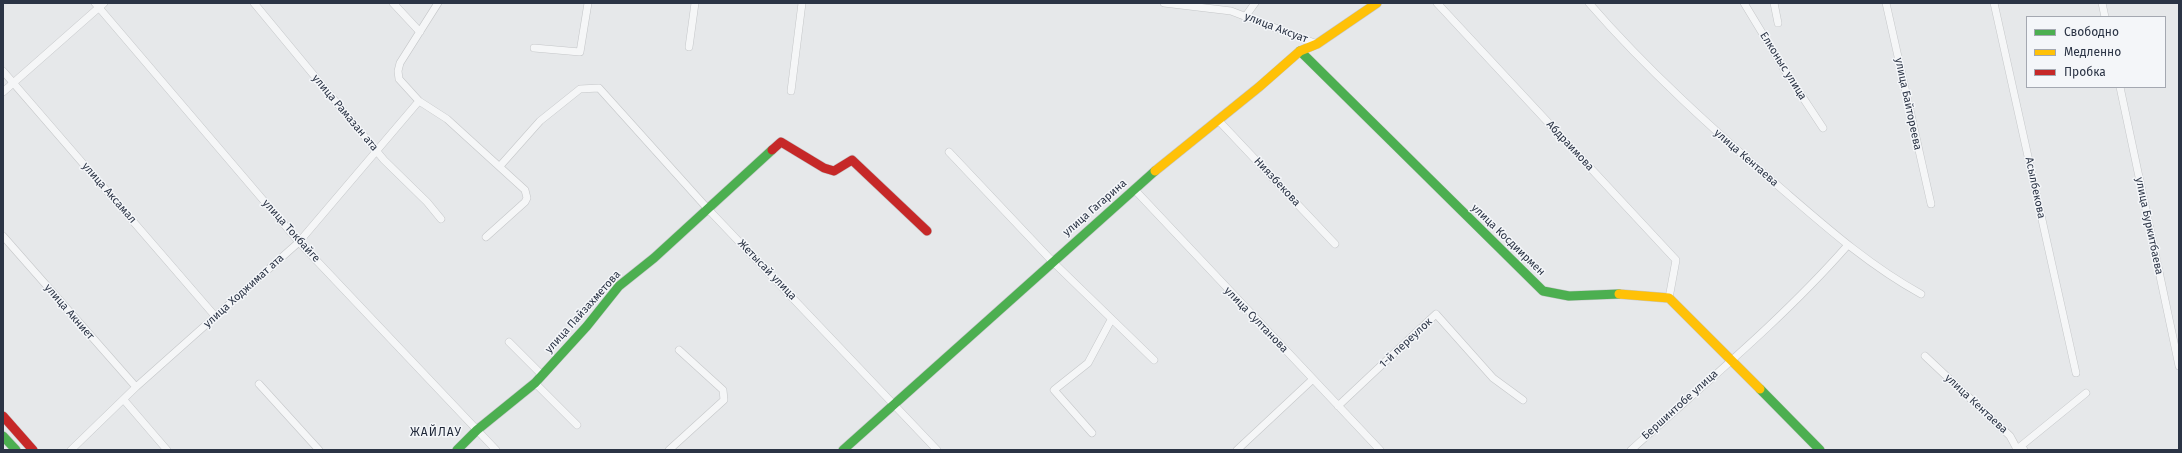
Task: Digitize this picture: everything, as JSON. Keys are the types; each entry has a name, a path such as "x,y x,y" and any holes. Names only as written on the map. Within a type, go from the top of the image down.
{"main road":[{"name":"улица Гагарина","path":"843,450 1134,189 1300,51 1317,44 1377,3"},
{"name":"улица Косдиирмен","path":"1300,51 1544,291 1569,296 1612,293 1669,298"},
{"name":"улица Пайзахметова","path":"457,450 477,430 535,383 587,326 619,286 654,258 781,142 824,168 834,171 852,160 927,231"},
{"path":"1669,298 1820,450"},
{"path":"3,416 33,450"},
{"path":"3,436 16,450"}],"street":[{"name":"улица Рамазан ата","path":"254,3 376,151 441,219"},
{"path":"393,3 420,32"},
{"path":"438,3 400,63 398,71 400,79 419,101 447,119 525,190 527,198 486,236"},
{"path":"534,48 580,52 588,3"},
{"path":"689,47 695,3"},
{"path":"791,91 802,3"},
{"name":"улица Аксуат","path":"1164,3 1231,11 1317,44"},
{"path":"1229,3 1231,11"},
{"path":"1245,17 1255,3"},
{"name":"Абдраимова","path":"1437,3 1676,260 1669,298"},
{"name":"улица Кентаева","path":"1589,3 1616,34 1712,129 1847,246 1898,281 1921,294"},
{"name":"Елконыс улица","path":"1744,3 1784,69 1823,128"},
{"path":"1774,3 1778,23"},
{"name":"улица Байтореева","path":"1886,3 1931,204"},
{"name":"Асылбекова","path":"1994,3 2076,373"},
{"path":"2102,3 2105,16"},
{"path":"3,92 100,5"},
{"name":"улица Токбайге","path":"100,5 299,242 496,450"},
{"name":"улица Аксамал","path":"3,71 215,316"},
{"name":"Жетысай улица","path":"500,166 540,121 580,90 600,88 707,208 895,404 937,450"},
{"name":"улица Буркитбаева","path":"2120,88 2179,366"},
{"name":"улица Ходжимат ата","path":"71,450 136,388 299,242 419,101"},
{"name":"Ниязбекова","path":"1218,120 1336,244"},
{"path":"949,152 1052,261 1111,320 1154,360"},
{"name":"улица Султанова","path":"1134,189 1380,450"},
{"name":"улица Акниет","path":"3,236 136,388"},
{"name":"Бершинтобе улица","path":"1631,450 1730,361 1827,269 1847,246"},
{"name":"1-й переулок","path":"1338,406 1436,314 1493,378 1523,400"},
{"path":"1092,433 1054,390 1088,363 1111,320"},
{"path":"509,342 542,375"},
{"path":"669,450 724,400 723,390 679,350"},
{"name":"улица Кентаева","path":"1926,356 2010,436 2019,450"},
{"path":"1237,450 1313,379"},
{"path":"535,383 577,425"},
{"path":"259,384 319,450"},
{"path":"2019,450 2086,393"},
{"path":"124,400 167,450"}],"traffic: fast":[{"path":"1300,51 1543,291 1569,296 1619,294"},
{"path":"457,450 477,430 535,383 587,326 619,286 654,258 772,150"},
{"path":"843,450 1155,171"},
{"path":"1760,389 1820,450"},
{"path":"3,436 16,450"}],"traffic: slow":[{"path":"1155,171 1259,87 1300,51 1317,44 1377,3"},
{"path":"1619,294 1669,298 1760,389"}],"traffic: jam":[{"path":"772,150 781,142 824,168 834,171 852,160 927,231"},
{"path":"3,416 33,450"}],"district":[{"name":"ЖАЙЛАУ","path":"436,433"}]}
